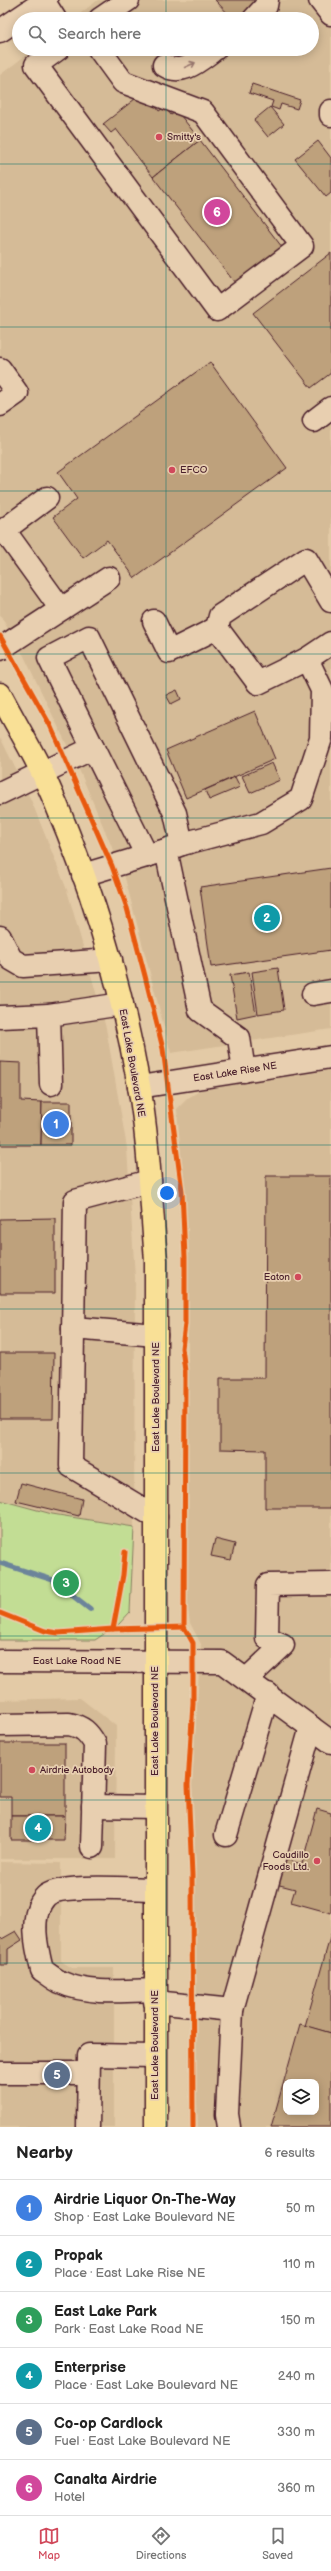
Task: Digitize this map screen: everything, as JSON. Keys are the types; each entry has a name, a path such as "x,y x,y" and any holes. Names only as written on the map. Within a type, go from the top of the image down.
{"main road":[{"name":"East Lake Boulevard NE","path":"0,694 42,773 83,875 111,960 122,1004 139,1087 150,1181 156,1260 156,1518 154,1660 156,2127"}],"street":[{"path":"110,12 128,0"},
{"path":"260,12 266,6 267,0"},
{"path":"320,0 331,14"},
{"path":"34,12 47,5"},
{"path":"0,30 12,24"},
{"path":"48,56 36,65 217,310 302,246 203,112 123,82 104,56"},
{"path":"164,65 170,70 180,70 196,63 205,56"},
{"path":"0,369 17,393 0,405"},
{"path":"314,421 331,408"},
{"path":"47,498 2,531 61,609"},
{"path":"154,621 169,652 217,628 220,616 306,559 331,601"},
{"path":"0,649 109,578"},
{"path":"217,628 258,683 307,659 331,643"},
{"path":"165,850 175,813 89,637 49,658 93,748 165,850 200,1010 239,1038 244,1070"},
{"path":"83,875 261,823 301,799 321,738 322,690 307,659"},
{"path":"0,793 93,748"},
{"path":"0,937 11,959 23,966 111,960"},
{"path":"0,1017 49,1015 122,1004"},
{"path":"49,1015 51,1084"},
{"name":"East Lake Rise NE","path":"139,1087 331,1057"},
{"path":"150,1181 75,1201 71,1466 156,1518"},
{"path":"74,1328 156,1335"},
{"path":"247,1679 283,1645 267,1638 268,1585 331,1584"},
{"name":"East Lake Road NE","path":"0,1661 154,1660 222,1662 268,1694 331,1742"},
{"path":"226,1835 268,1694"},
{"path":"0,1725 69,1724 79,1726 89,1733 95,1744 92,1847"},
{"path":"229,2127 227,2114 232,2010 311,1727"},
{"path":"93,1806 155,1807"},
{"path":"155,1889 61,1889 46,1896 37,1912 36,1946 42,1970 61,1982 83,1988 155,1996 232,2010"},
{"path":"88,2127 89,2055 155,2056"},
{"path":"0,2073 88,2073"}],"shaded area":[{"path":"98,0 331,0 331,1029 171,1053 125,878 81,774 24,656 0,615 0,75 25,56 319,56 319,12 82,12"},
{"path":"0,737 31,800 67,890 106,1028 127,1148 135,1278 134,1527 52,1514 0,1500"},
{"path":"331,1070 331,2127 198,2127 195,2047 196,1871 192,1782 201,1644 190,1623 188,1609 188,1238 177,1109 188,1098 201,1090"},
{"path":"80,1698 116,1726 115,1859 0,1859 0,1700"},
{"path":"0,1862 61,1863 61,1961 72,1968 114,1968 114,2127 0,2127"}],"green space":[{"path":"0,1500 52,1514 134,1527 130,1612 119,1624 95,1640 0,1640"}],"building":[{"path":"215,0 253,0 256,4 246,12 226,12"},
{"path":"252,84 300,100 297,109 281,104 279,110 271,107 273,101 249,93"},
{"name":"Smitty's","path":"140,95 148,105 152,101 159,111 165,107 171,115 177,111 200,140 153,177 116,129 111,133 103,124"},
{"path":"270,107 284,124 268,137 254,120"},
{"path":"200,140 282,247 235,283 153,177"},
{"path":"318,141 331,158 331,193 326,197 295,159"},
{"path":"331,253 331,373 311,388 253,313"},
{"name":"EFCO","path":"210,362 287,468 135,578 107,540 83,558 53,517 77,499 58,472"},
{"path":"177,690 181,699 171,704 166,695"},
{"path":"255,711 275,759 186,798 166,750"},
{"path":"272,763 280,780 250,793 242,776"},
{"path":"235,777 240,787 209,800 205,790"},
{"path":"331,868 331,950 211,967 200,887"},
{"path":"278,968 284,1010 258,1014 252,972"},
{"path":"249,972 256,1014 237,1018 230,975"},
{"path":"0,1062 21,1063 21,1101 42,1102 41,1145 0,1145"},
{"path":"42,1102 71,1102 71,1145 41,1145"},
{"name":"Eaton","path":"266,1176 331,1176 331,1508 265,1508 265,1450 220,1449 220,1378 265,1378"},
{"path":"55,1218 55,1293 0,1293 0,1219"},
{"path":"0,1353 54,1353 53,1419 0,1419"},
{"path":"21,1483 82,1499 79,1516 16,1501"},
{"path":"215,1539 235,1544 231,1560 211,1556"},
{"name":"Airdrie Autobody","path":"0,1743 65,1743 65,1816 11,1816 11,1797 0,1797"},
{"name":"Caudillo Foods Ltd.","path":"317,1809 331,1813 331,1913 291,1902 295,1889 272,1883 280,1858 302,1864"},
{"path":"11,1816 65,1816 64,1840 11,1840"},
{"path":"16,1931 22,1940 8,1949 8,1965 0,1965 0,1940"},
{"path":"331,1934 331,2033 305,2026"},
{"path":"300,2024 331,2033 331,2127 271,2127 283,2084 283,2115 319,2115 319,2079 285,2079"}],"waterway":[{"path":"0,1563 53,1580 90,1609"}],"cycle path":[{"path":"0,636 50,725 112,866 127,908 163,1049 182,1191 185,1257 185,1324 182,1348 185,1371 184,1627 193,1643 193,1703 188,1785 192,1875 193,2127"},
{"path":"113,1629 123,1575 125,1552"},
{"path":"0,1613 45,1631 58,1633 113,1629 184,1627"}],"place":[{"name":"Smitty's","path":"159,137"},
{"name":"Canalta Airdrie","path":"217,212"},
{"name":"EFCO","path":"172,470"},
{"name":"Propak","path":"267,918"},
{"name":"Airdrie Liquor On-The-Way","path":"56,1124"},
{"name":"Eaton","path":"298,1277"},
{"name":"East Lake Park","path":"66,1583"},
{"name":"Airdrie Autobody","path":"32,1770"},
{"name":"Enterprise","path":"38,1828"},
{"name":"Caudillo Foods Ltd.","path":"317,1861"},
{"name":"Co-op Cardlock","path":"57,2075"}]}
